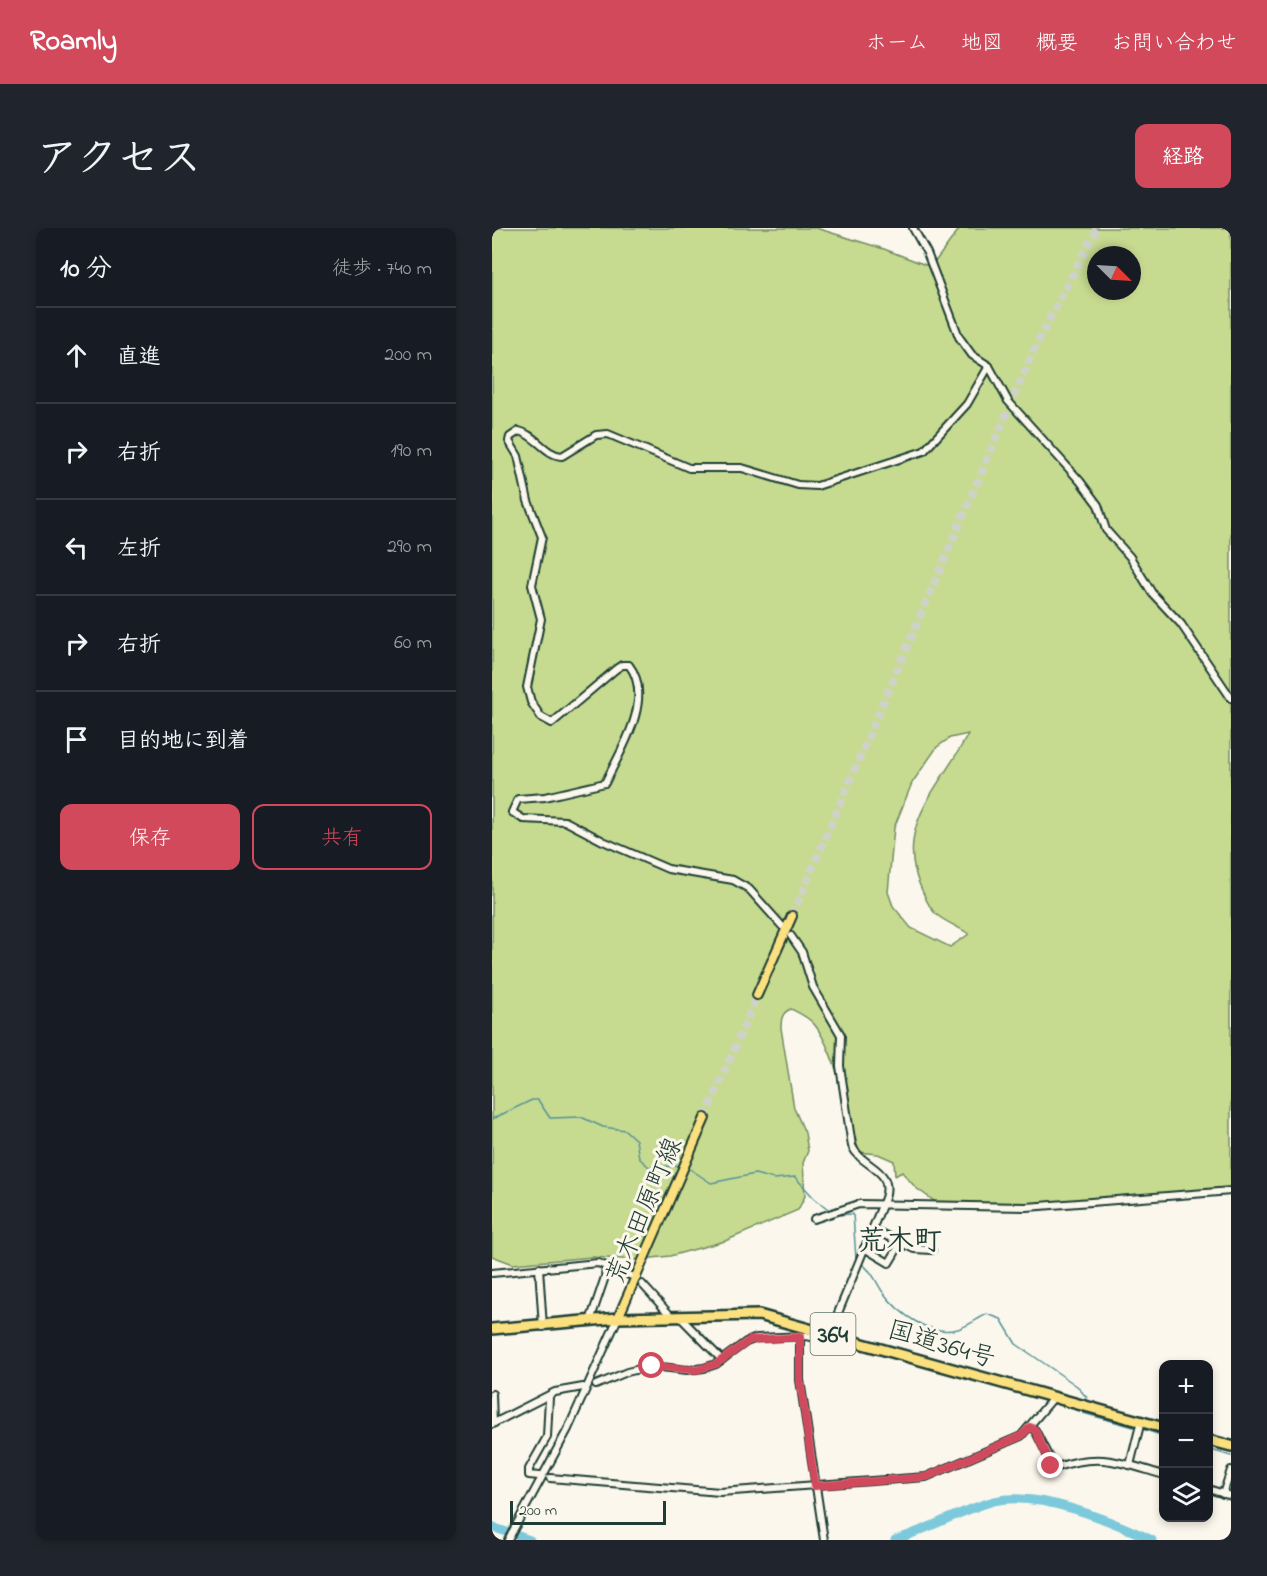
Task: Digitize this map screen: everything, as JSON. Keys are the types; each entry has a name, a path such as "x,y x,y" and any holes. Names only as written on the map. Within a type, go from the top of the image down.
{"highway":[{"name":"国道364号","path":"492,1329 543,1327 618,1318 759,1316 830,1333 1159,1426"},
{"path":"1213,1441 1231,1446"}],"main road":[{"path":"757,995 792,916"},
{"name":"荒木田原町線","path":"618,1318 639,1281 705,1118"}],"street":[{"path":"913,228 927,253 959,337 972,355 989,366 1008,401 1080,481 1098,505 1106,530 1130,556 1152,593 1181,624 1231,698"},
{"path":"782,926 749,890 734,880 668,868 603,841 565,821 523,819 512,812 518,799 558,795 605,783 634,725 638,706 634,675 629,665 616,669 552,723 541,717 531,702 527,687 528,673 541,619 532,585 542,537 528,501 518,456 509,441 510,437 519,431 527,433 552,453 562,456 596,435 608,434 689,468 742,468 798,485 817,486 924,452 968,404 989,366"},
{"path":"596,1385 638,1368 652,1366 696,1370 722,1360 750,1340 800,1337 825,1340 830,1333 886,1192 886,1179 852,1146 840,1066 841,1035 813,987 802,952 791,936"},
{"path":"814,1219 850,1206 882,1203 1027,1207 1231,1191"},
{"path":"872,1229 914,1250 932,1250"},
{"path":"864,1248 889,1263 901,1243"},
{"path":"492,1273 598,1263 606,1266 639,1281 722,1360"},
{"path":"590,1321 605,1277 606,1266"},
{"path":"539,1268 543,1327"},
{"path":"508,1540 582,1402 618,1318"},
{"path":"800,1337 800,1380 824,1540"},
{"path":"492,1394 493,1424 564,1389 583,1387"},
{"path":"539,1476 529,1475 529,1469 547,1437 549,1396"},
{"path":"550,1478 720,1492 926,1477 1021,1436 1030,1427 1037,1414 1054,1397"},
{"path":"1130,1465 1141,1421"},
{"path":"1030,1427 1035,1430 1054,1468 1101,1458 1159,1474"},
{"path":"1223,1494 1231,1470"},
{"path":"1213,1490 1231,1496"}],"green space":[{"path":"492,228 816,228 884,249 931,267 960,228 1231,228 1231,1188 1068,1203 937,1203 916,1188 902,1172 895,1176 894,1161 878,1154 859,1152 841,1085 822,1035 806,1017 791,1009 783,1016 781,1028 794,1108 805,1133 808,1151 803,1163 805,1196 798,1210 725,1241 670,1256 635,1260 592,1257 513,1264 492,1256","holes":["968,734 924,806 913,845 914,866 929,906 941,918 969,934 950,947 911,928 893,906 888,892 894,828 912,783 937,747 950,738"]}],"waterway":[{"path":"492,1119 532,1100 538,1100 550,1118 581,1117 603,1127 625,1130 636,1140 639,1158 649,1167 680,1166"},
{"path":"687,1167 711,1183 755,1174 774,1179 795,1177 814,1198 832,1212"},
{"path":"835,1215 853,1214 856,1260"},
{"path":"860,1263 905,1315 925,1326 947,1331 962,1328 987,1314 1001,1319 1016,1344 1077,1386 1087,1398"},
{"path":"1084,1411 1083,1413 1137,1428"},
{"path":"1142,1429 1159,1434"},
{"path":"1213,1451 1231,1456"},
{"path":"895,1540 981,1505 1012,1499 1053,1503 1074,1509 1117,1524 1152,1540"},
{"path":"492,1527 530,1540"}],"tunnel":[{"path":"792,916 1036,345 1097,228"},
{"path":"705,1118 757,995"}],"district":[{"name":"荒木町","path":"900,1239"}],"route":[{"path":"652,1366 696,1370 716,1364 750,1340 800,1337 800,1380 815,1486 926,1477 1021,1436 1030,1427 1035,1430 1051,1466"}]}
